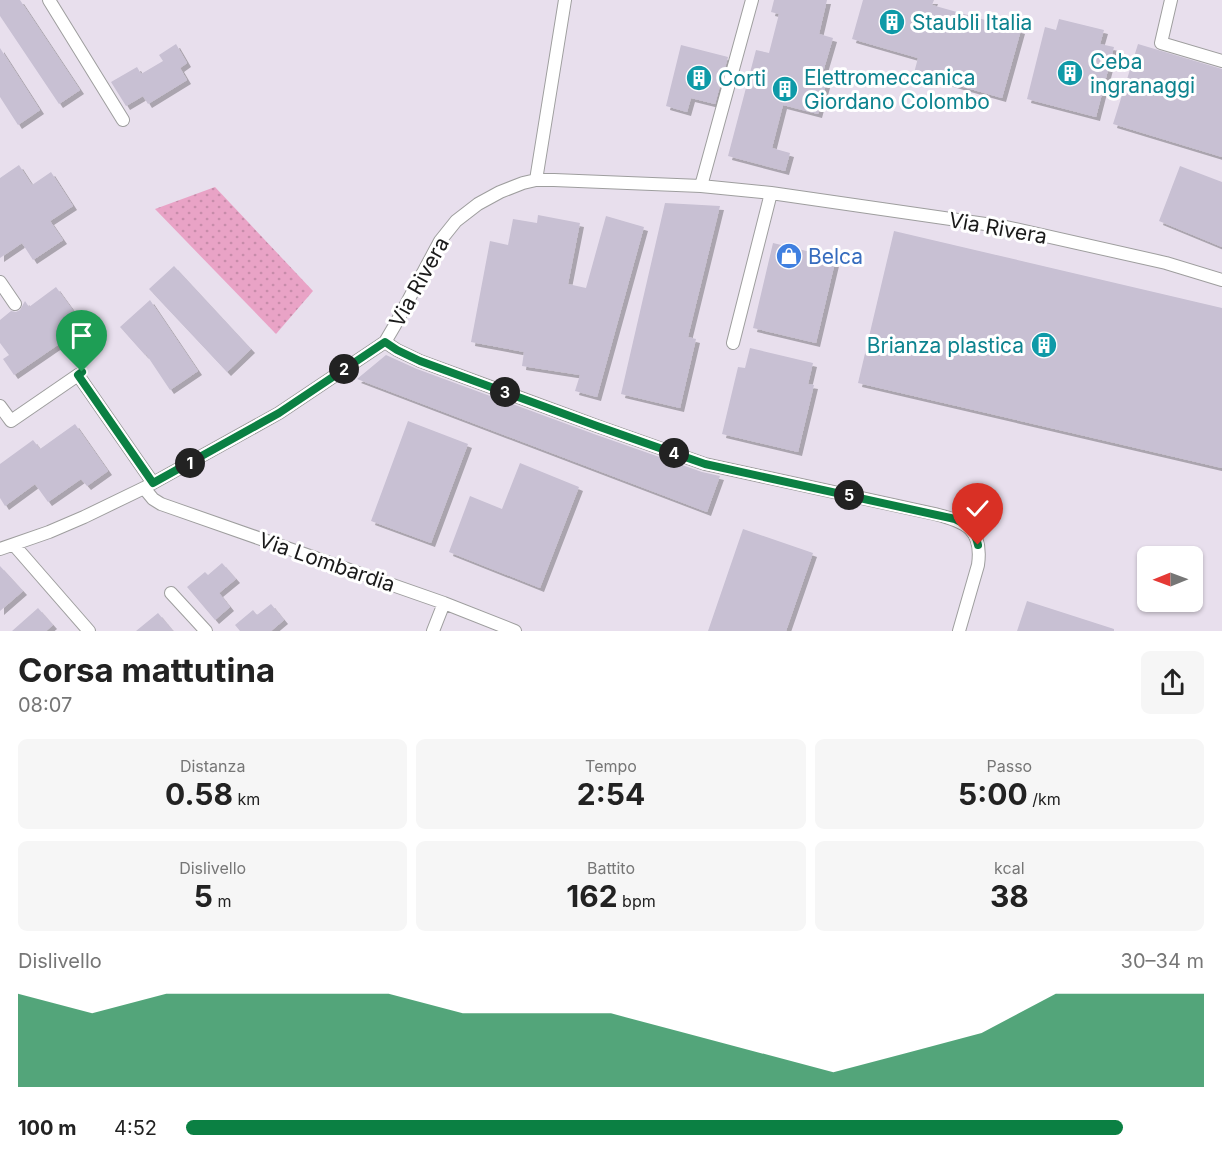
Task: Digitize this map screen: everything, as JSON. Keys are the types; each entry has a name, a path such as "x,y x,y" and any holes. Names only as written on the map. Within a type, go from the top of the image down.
{"street":[{"path":"50,0 123,120"},
{"path":"536,180 565,0"},
{"path":"701,186 752,0"},
{"path":"1171,0 1161,43 1222,61"},
{"name":"Via Rivera","path":"0,548 66,525 148,486 279,413 385,342 440,241 452,226 467,212 489,198 517,185 536,180 701,186 771,193 1006,227 1166,263 1222,280"},
{"path":"733,343 771,193"},
{"path":"0,282 15,304"},
{"path":"385,342 420,361 705,464 936,514 964,523 972,529 976,536 979,555 959,631"},
{"name":"Via Lombardia","path":"0,406 11,421 80,373 114,422 126,435 153,499 161,504 444,603 515,631"},
{"path":"14,545 89,631"},
{"path":"171,593 206,631"},
{"path":"433,631 444,603"},
{"path":"438,631 443,618 444,603"}],"shaded area":[{"path":"215,187 313,291 276,334 155,209"}],"building":[{"path":"0,0 20,0 80,90 59,104 0,16"},
{"name":"Elettromeccanica Giordano Colombo","path":"774,0 827,0 819,34 833,38 823,72 829,73 818,114 783,105 772,148 790,153 785,171 728,156 756,50 769,53 779,14 771,12"},
{"path":"863,0 934,0 932,5 1021,30 1002,98 914,73 918,58 852,39"},
{"name":"Ceba ingranaggi","path":"1059,19 1104,30 1100,44 1114,47 1096,117 1027,99 1045,27 1056,30"},
{"path":"176,44 187,63 180,68 187,80 148,104 143,96 126,106 111,82 137,67 141,74 163,61 159,55"},
{"path":"1138,44 1222,69 1222,157 1113,124"},
{"name":"Corti","path":"681,45 728,57 715,104 691,98 687,112 666,106"},
{"path":"0,48 40,110 18,125 0,97"},
{"path":"19,165 32,185 51,172 73,206 50,221 63,240 33,260 22,243 0,258 0,178"},
{"path":"1180,166 1222,182 1222,247 1159,221"},
{"path":"665,203 720,206 688,337 696,339 680,408 621,394"},
{"path":"538,215 580,223 568,284 586,288 606,216 644,227 597,397 575,391 580,375 522,366 524,352 471,342 490,241 508,245 513,219 537,223"},
{"name":"Brianza plastica","path":"894,231 1222,308 1222,468 858,383"},
{"path":"773,243 836,258 816,343 753,328"},
{"path":"174,266 251,349 227,372 149,289"},
{"path":"56,287 93,338 73,352 65,340 14,375 3,359 9,355 0,343 0,320 11,311 20,310 25,301 29,307"},
{"path":"150,300 198,371 170,390 146,354 120,327"},
{"path":"750,348 813,363 808,384 814,385 798,452 722,434 738,367 745,368"},
{"path":"386,355 417,369 594,434 702,472 720,476 707,512 357,379"},
{"path":"408,421 468,444 431,543 371,521"},
{"path":"75,424 108,471 87,486 81,479 48,502 35,484 5,506 0,498 0,464 33,440 40,449"},
{"path":"520,463 579,487 540,588 449,552 470,496 502,509"},
{"path":"743,529 813,553 786,631 708,631"},
{"path":"222,563 236,579 219,593 230,607 215,620 187,587 205,572 208,575"},
{"path":"0,566 23,591 0,611"},
{"path":"1027,601 1114,629 1114,631 1017,631"},
{"path":"271,604 284,620 271,631 240,631 235,625 253,610 257,615"},
{"path":"38,608 53,625 46,631 12,631"},
{"path":"158,613 173,631 136,631"}],"place":[{"name":"Staubli Italia","path":"892,22"},
{"name":"Ceba ingranaggi","path":"1070,73"},
{"name":"Corti","path":"699,78"},
{"name":"Elettromeccanica Giordano Colombo","path":"785,89"},
{"name":"Belca","path":"789,256"},
{"name":"Brianza plastica","path":"1044,345"}],"route":[{"path":"82,372 78,375 153,483 279,413 385,342 420,361 705,464 955,519 972,529 978,545"}]}
